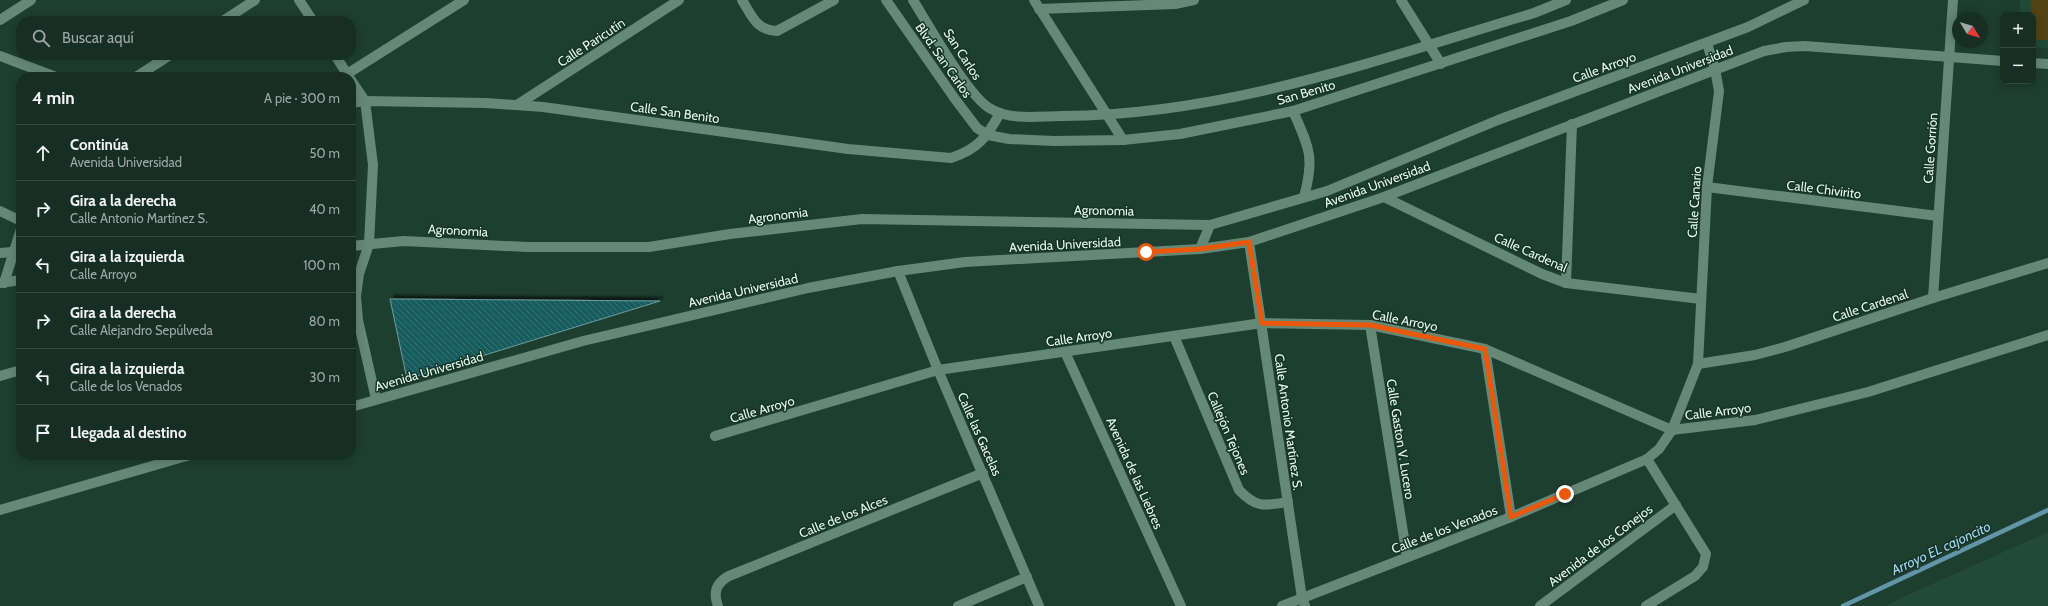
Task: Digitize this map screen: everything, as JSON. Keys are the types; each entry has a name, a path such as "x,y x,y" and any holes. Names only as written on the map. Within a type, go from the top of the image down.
{"street":[{"path":"0,20 30,0"},
{"path":"231,16 255,0"},
{"path":"299,0 310,16"},
{"path":"356,72 464,0"},
{"name":"Calle Paricutín","path":"517,105 678,0"},
{"path":"742,0 758,25 767,30 776,31 834,0"},
{"name":"Blvd. San Carlos","path":"886,0 968,118 985,134"},
{"name":"San Carlos","path":"913,0 977,98 985,106 1000,113"},
{"path":"1034,0 1123,140"},
{"path":"1039,9 1175,4 1194,0"},
{"path":"1401,0 1441,64"},
{"name":"San Benito","path":"1000,113 1022,117 1107,116 1235,97 1318,78 1534,13 1566,0"},
{"name":"San Benito","path":"985,134 1028,141 1123,140 1180,134 1292,111 1441,64 1571,20 1623,0"},
{"name":"Calle Arroyo","path":"1210,225 1346,184 1498,120 1748,27 1804,0"},
{"name":"Calle Gorrión","path":"1933,298 1953,0"},
{"name":"Calle Canario","path":"1698,364 1707,187 1719,91 1715,69 1707,43"},
{"name":"Avenida Universidad","path":"356,405 583,341 808,288 898,271 965,262 1200,249 1249,242 1384,197 1764,51 1786,47 1827,47 2000,61"},
{"path":"0,56 43,72"},
{"path":"144,72 162,60"},
{"path":"338,60 346,72"},
{"path":"2036,63 2048,64"},
{"path":"356,88 365,101 373,165 369,244 359,274 356,296"},
{"name":"Calle San Benito","path":"356,102 365,101 517,105 848,149 951,158 970,149 985,134"},
{"path":"1292,111 1305,138 1311,158 1309,176 1304,197"},
{"path":"985,134 1000,113"},
{"path":"1566,283 1572,124"},
{"name":"Calle Chivirito","path":"1707,187 1938,216"},
{"name":"Calle Cardenal","path":"1384,197 1542,274 1566,283 1701,299"},
{"path":"0,211 16,219"},
{"name":"Agronomia","path":"356,245 404,241 527,247 649,247 730,234 862,219 1210,225"},
{"path":"1200,249 1210,225"},
{"path":"16,242 2,283 16,281"},
{"name":"Calle Antonio Martínez S.","path":"1249,242 1304,602"},
{"path":"0,253 12,252"},
{"name":"Calle Cardenal","path":"1698,364 1755,355 1785,347 1933,298 2048,263"},
{"name":"Calle las Gacelas","path":"898,271 938,370 1039,606"},
{"name":"Calle Arroyo","path":"715,436 938,370 1262,323 1370,325 1485,349 1672,430 1755,420 1868,392 2048,335"},
{"name":"Calle Gaston V. Lucero","path":"1370,325 1407,557"},
{"path":"356,327 376,399"},
{"name":"Callejón Tejones","path":"1174,336 1239,490 1255,504 1268,505 1288,502"},
{"path":"1485,349 1511,517"},
{"name":"Avenida de las Liebres","path":"1065,352 1181,606"},
{"name":"Calle de los Venados","path":"1282,606 1304,602 1407,557 1511,517 1647,459 1659,449 1672,430 1698,364"},
{"path":"0,376 16,371"},
{"path":"1646,606 1695,576 1703,567 1706,554 1647,459"},
{"path":"0,510 173,460"},
{"name":"Calle de los Alces","path":"718,606 715,597 716,589 721,581 729,576 983,473"},
{"name":"Avenida de los Conejos","path":"1540,606 1676,505"},
{"path":"958,606 1027,577"}],"shaded area":[{"path":"2020,0 2048,0 2048,48 2036,47 2036,12 2019,12"},
{"path":"2031,0 2048,0 2048,40 2036,40 2036,12 2032,12"},
{"path":"2048,532 2048,606 1886,606 1903,597"}],"building":[{"path":"390,299 660,301 407,379"}],"waterway":[{"name":"Arroyo EL cajoncito","path":"1843,606 2048,510"}],"route":[{"path":"1146,252 1200,249 1249,242 1262,323 1370,325 1485,349 1511,517 1565,494"}]}
